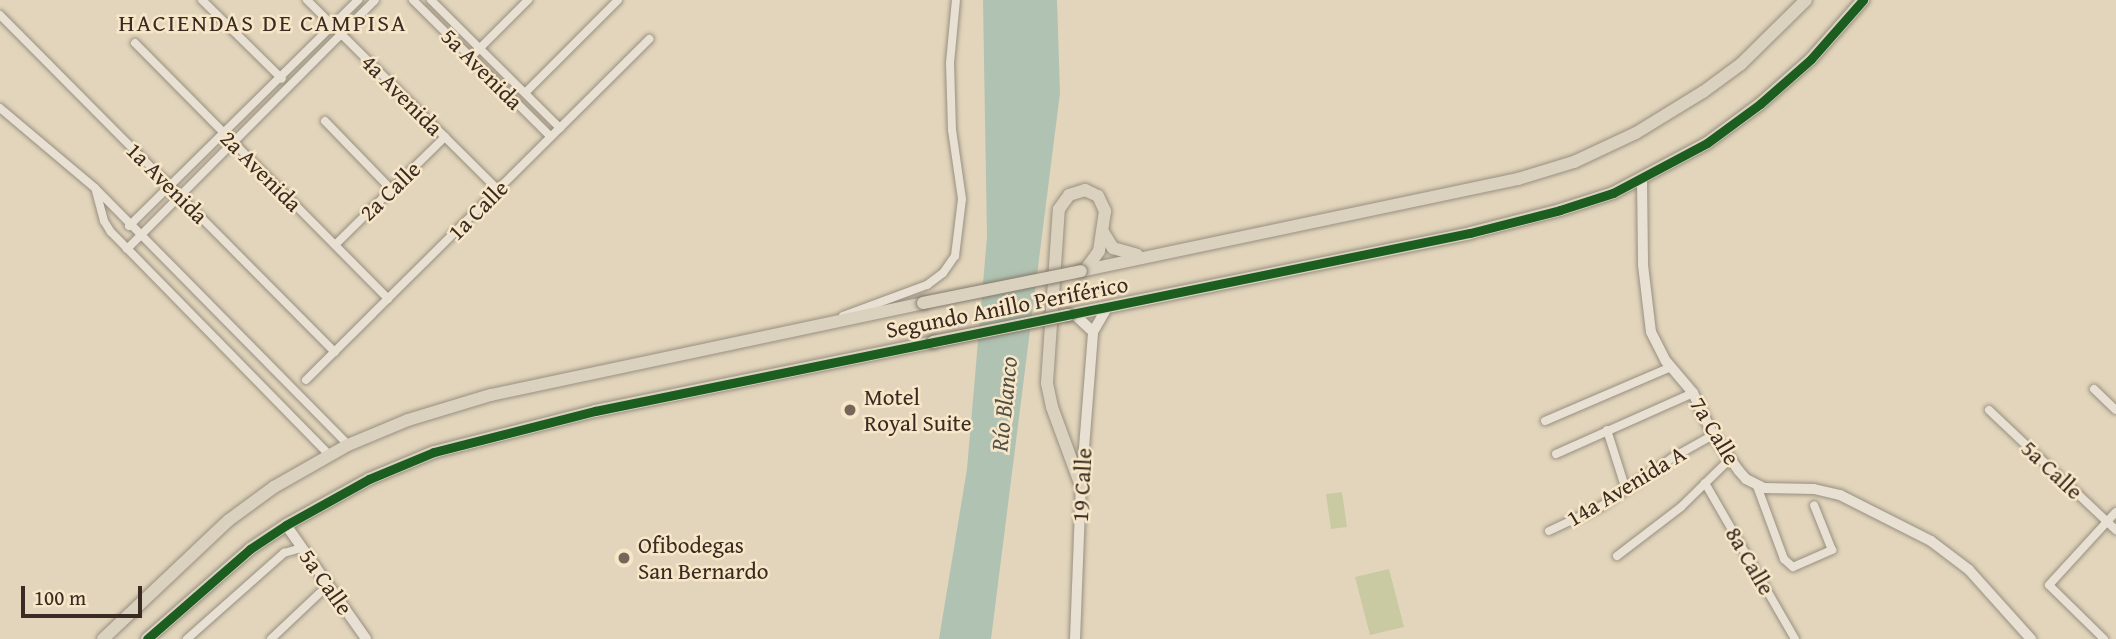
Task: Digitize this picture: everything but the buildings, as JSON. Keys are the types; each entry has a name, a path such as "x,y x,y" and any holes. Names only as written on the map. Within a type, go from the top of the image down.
{"main road":[{"name":"Segundo Anillo Periférico","path":"103,639 229,520 274,487 348,445 408,420 491,395 1518,179 1574,162 1636,133 1703,92 1741,64 1806,0"},
{"name":"Segundo Anillo Periférico","path":"147,639 250,549 286,525 369,479 434,452 494,435 933,342 1470,233 1613,193 1707,143 1760,104 1811,59 1863,0"},
{"path":"1082,486 1052,407 1047,383 1058,215 1069,195 1085,191 1098,196 1105,211 1096,258 1083,271"},
{"path":"1103,232 1108,243 1118,251 1148,257"}],"street":[{"path":"202,0 289,86"},
{"name":"4a Avenida","path":"307,0 498,190"},
{"path":"129,226 358,0"},
{"path":"127,249 375,0"},
{"name":"5a Avenida","path":"413,0 551,137"},
{"path":"471,57 528,0"},
{"path":"526,92 618,0"},
{"path":"821,327 863,306 927,285 943,273 955,256 962,199 953,130 950,63 956,0"},
{"name":"5a Avenida","path":"435,1 560,128"},
{"name":"1a Avenida","path":"0,15 335,352"},
{"name":"1a Calle","path":"306,380 649,39"},
{"name":"2a Avenida","path":"135,43 388,299"},
{"path":"0,108 95,188 129,226 348,445"},
{"path":"325,121 391,190"},
{"name":"2a Calle","path":"336,244 445,137"},
{"name":"7a Calle","path":"1642,178 1643,265 1648,318 1667,369 1693,393 1708,438 1746,479 1757,486 1814,489 1840,495 1885,515 1931,541 1969,570 2031,639"},
{"path":"95,188 104,221 127,249 330,455"},
{"name":"19 Calle","path":"1075,639 1093,332 1107,308"},
{"path":"1071,315 1093,332"},
{"path":"1545,421 1667,369"},
{"path":"2094,389 2116,410"},
{"path":"1556,454 1693,393"},
{"path":"284,407 296,395"},
{"name":"5a Calle","path":"1989,410 2116,530"},
{"path":"1607,430 1626,490"},
{"name":"14a Avenida A","path":"1549,531 1600,507 1708,438"},
{"path":"1617,556 1681,507 1730,459"},
{"name":"8a Calle","path":"1705,483 1795,639"},
{"path":"1757,486 1784,559 1793,567 1832,550 1814,505"},
{"path":"2104,639 2050,589 2050,580 2116,512"},
{"name":"5a Calle","path":"286,525 366,639"},
{"path":"187,639 284,554 302,548"},
{"path":"271,639 327,586"}],"green space":[{"path":"1342,492 1347,527 1331,529 1326,494"},
{"path":"1389,569 1404,627 1370,635 1355,577"}],"water":[{"name":"Río Blanco","path":"983,0 1057,0 1060,93 991,639 939,639 967,469 987,237"}],"cycle path":[{"path":"147,639 250,549 286,525 369,479 434,452 595,411 1470,233 1613,193 1707,143 1760,104 1811,59 1863,0"}],"place":[{"name":"Motel Royal Suite","path":"850,410"},
{"name":"Ofibodegas San Bernardo","path":"624,558"}],"district":[{"name":"HACIENDAS DE CAMPISA","path":"263,23"}]}
